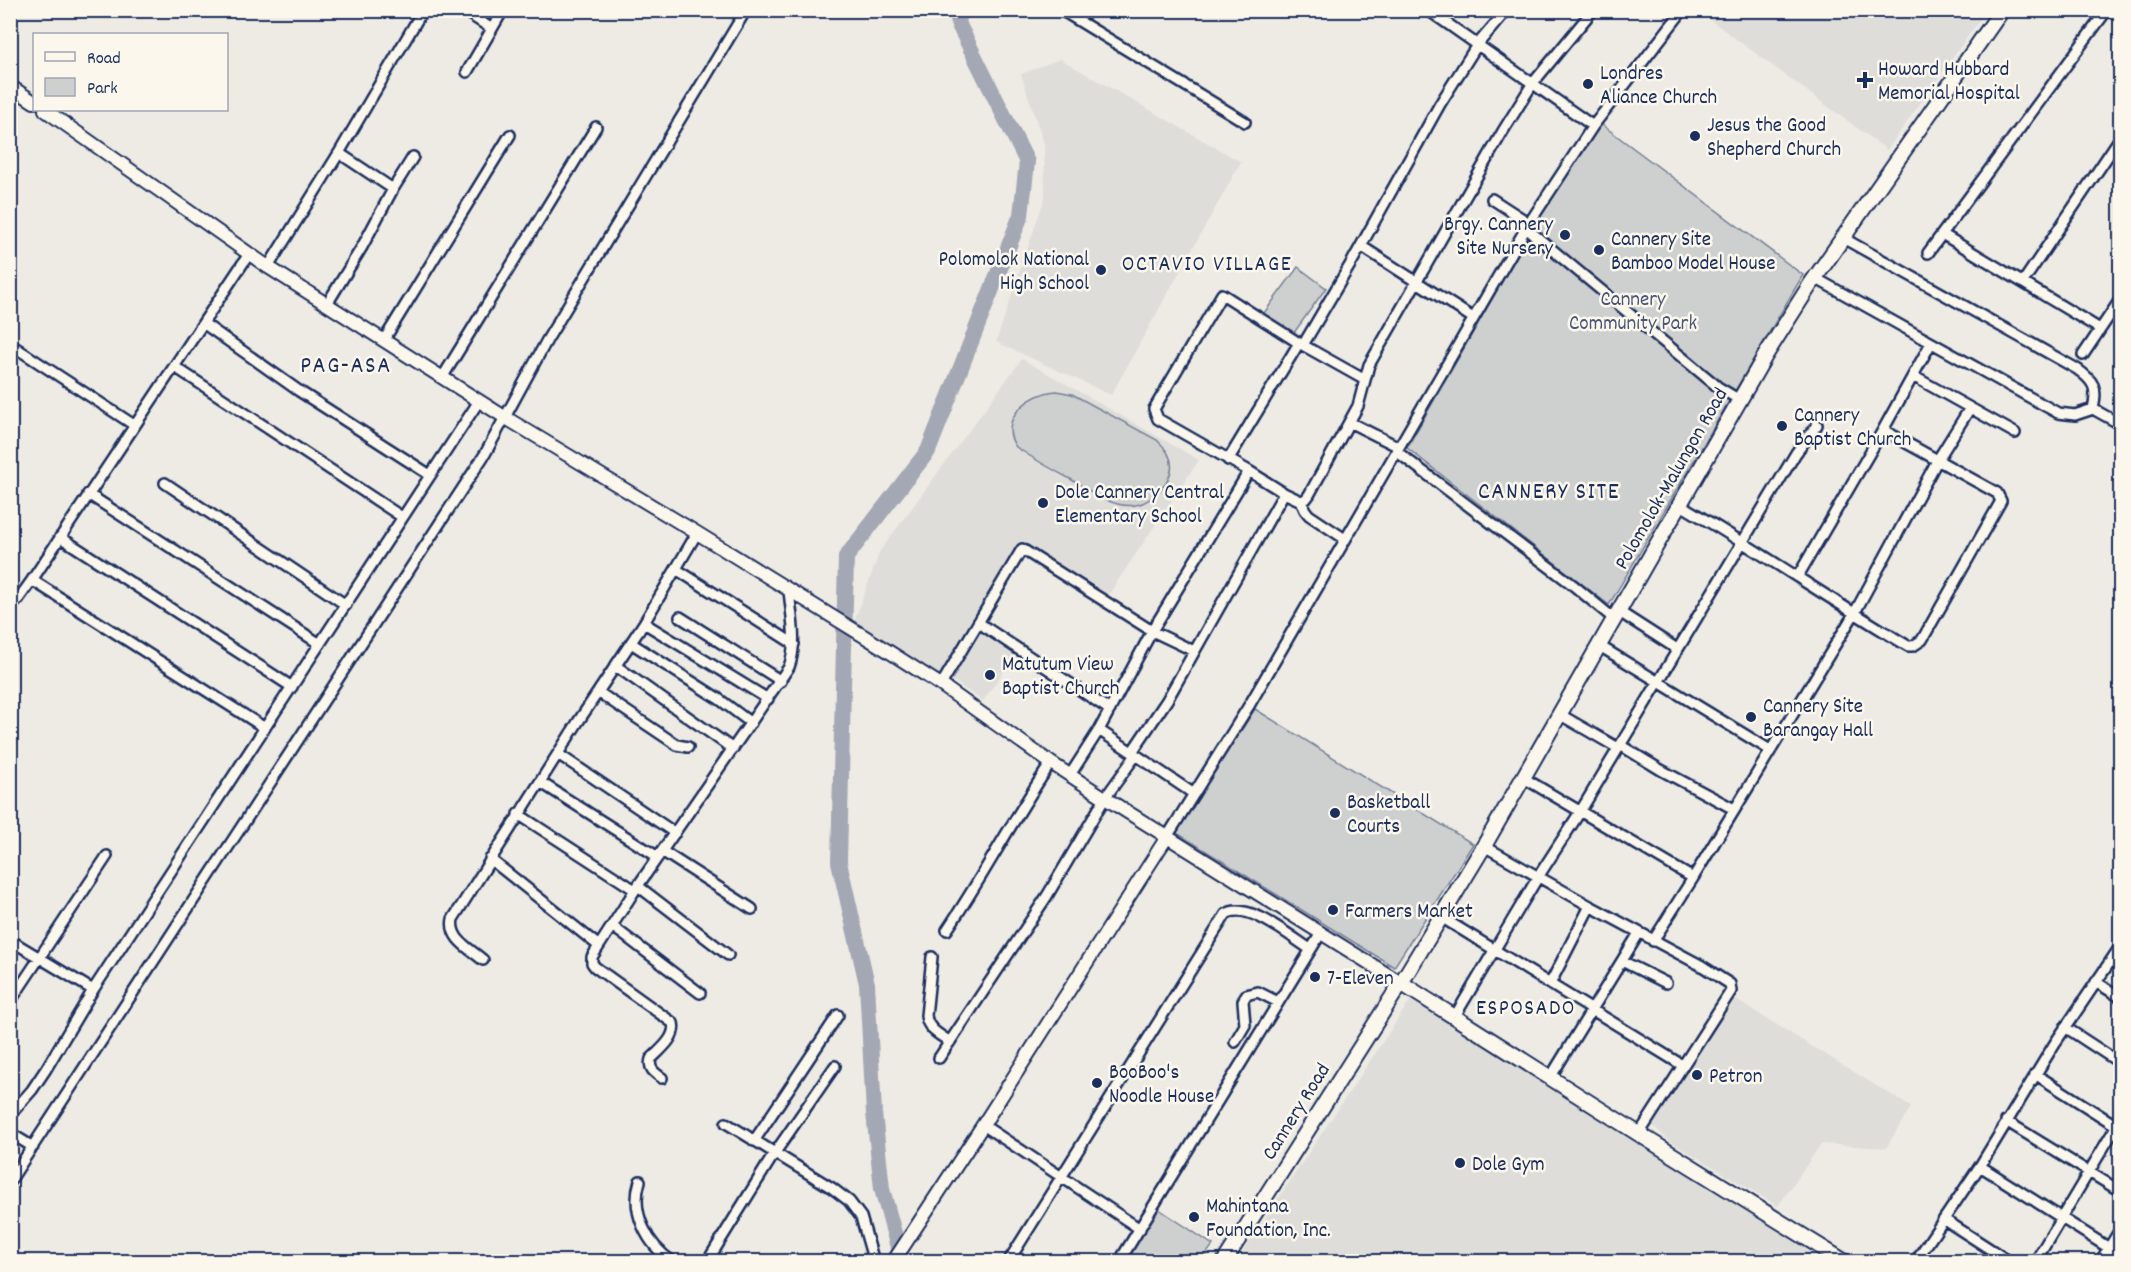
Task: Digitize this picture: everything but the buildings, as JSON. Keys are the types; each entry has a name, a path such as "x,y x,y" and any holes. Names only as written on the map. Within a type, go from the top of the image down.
{"main road":[{"name":"Polomolok-Malungon Road","path":"1401,983 1484,846 1738,399 1815,278 2002,10"},
{"path":"1401,983 1845,1262"},
{"name":"Cannery Road","path":"1224,1262 1401,983"}],"street":[{"path":"268,267 339,153 423,10"},
{"path":"463,10 492,29"},
{"path":"467,72 503,10"},
{"path":"10,1181 485,454 547,340 746,10"},
{"path":"1061,10 1245,122"},
{"path":"1428,10 1593,126"},
{"path":"1228,460 1361,246 1413,150 1477,45 1507,10"},
{"path":"1301,501 1309,495 1358,406 1369,365 1503,130 1533,83 1593,10"},
{"path":"892,1262 983,1125 1250,704 1527,226 1593,126 1683,10"},
{"path":"1928,253 2107,10"},
{"path":"10,102 14,88 33,101"},
{"path":"46,111 268,267 506,418 697,533 941,685 1051,763 1105,798 1401,983"},
{"path":"442,378 596,127"},
{"path":"384,340 510,135"},
{"path":"2023,282 2121,138"},
{"path":"339,153 393,189"},
{"path":"327,304 413,157"},
{"path":"1492,199 1718,387 1738,399"},
{"path":"1942,234 2100,329"},
{"path":"1844,238 2077,369 2093,384 2096,393 2093,409"},
{"path":"1361,246 1473,318"},
{"path":"10,600 16,602 32,580 249,254"},
{"path":"1815,278 2058,413 2075,416 2093,409 2121,424"},
{"path":"1345,539 1309,515 1301,501 1284,494 1249,471 1158,419 1154,411 1222,294 1301,344 1365,380"},
{"path":"2083,355 2121,300"},
{"path":"203,323 299,391 430,476"},
{"path":"10,344 134,425"},
{"path":"1798,576 1931,344"},
{"path":"175,367 402,517"},
{"path":"1913,376 2015,433"},
{"path":"12,1112 32,1090 46,1069 93,990 479,401"},
{"path":"1653,941 1854,614 1937,461 1970,408"},
{"path":"1349,422 1397,449 1616,614 1677,648"},
{"path":"1455,1016 1796,453 1816,425"},
{"path":"1679,504 1908,646 1917,644 1922,640 2001,501 1997,494 1883,430"},
{"path":"1070,775 1099,730 1152,631 1249,471"},
{"path":"165,483 346,604"},
{"path":"88,494 320,644"},
{"path":"939,1058 1047,896 1167,700 1284,494"},
{"path":"483,960 454,935 453,919 518,814 644,623 697,533"},
{"path":"60,537 292,687"},
{"path":"941,685 1022,549 1152,631 1194,651"},
{"path":"676,569 794,644"},
{"path":"32,580 265,728"},
{"path":"662,1078 652,1071 651,1059 672,1035 675,1027 667,1018 613,982 595,967 592,957 636,888 781,681 793,657 789,590"},
{"path":"680,617 781,681"},
{"path":"644,623 768,699"},
{"path":"979,624 1110,710"},
{"path":"631,643 719,699 751,723"},
{"path":"1598,645 1770,750"},
{"path":"616,666 733,749"},
{"path":"598,692 677,744 688,747"},
{"path":"1559,714 1734,809"},
{"path":"1099,730 1194,794"},
{"path":"558,754 675,833"},
{"path":"948,930 1013,821 1051,763"},
{"path":"1522,777 1693,878"},
{"path":"540,782 752,909"},
{"path":"518,814 636,888 728,955"},
{"path":"1484,846 1728,981 1731,991 1639,1134"},
{"path":"10,1002 107,856"},
{"path":"490,859 599,945"},
{"path":"1550,984 1590,906"},
{"path":"1008,1262 1226,914 1237,910 1256,915 1310,949"},
{"path":"1441,917 1682,1065"},
{"path":"612,926 700,993"},
{"path":"1119,1262 1321,933"},
{"path":"1550,1078 1639,933"},
{"path":"10,940 93,990"},
{"path":"1915,1262 1980,1166 2065,1027 2121,947"},
{"path":"933,957 927,1024 950,1042"},
{"path":"1622,961 1666,983"},
{"path":"2096,982 2121,997"},
{"path":"1236,1042 1245,1025 1243,1001 1246,995 1258,992 1278,1002"},
{"path":"754,1141 838,1015"},
{"path":"2065,1027 2121,1063"},
{"path":"707,1262 774,1154 835,1066"},
{"path":"2035,1074 2119,1125 2035,1262"},
{"path":"10,1100 12,1112"},
{"path":"2006,1121 2121,1191"},
{"path":"726,1123 832,1188 855,1208 861,1216 874,1262"},
{"path":"983,1125 1140,1229"},
{"path":"10,1133 33,1147"},
{"path":"1980,1166 2121,1255"},
{"path":"640,1181 636,1199 647,1236 658,1250 674,1262"},
{"path":"1945,1220 2010,1262"},
{"path":"2100,1262 2121,1230"}],"shaded area":[{"name":"Howard Hubbard Memorial Hospital","path":"1698,11 1986,11 1887,150"},
{"name":"Polomolok National High School","path":"1060,59 1241,162 1111,395 996,342 1045,197 1044,144 1021,74"},
{"name":"Dole Cannery Central Elementary School","path":"1022,359 1199,460 1101,606 1022,547 940,678 854,622 880,551"},
{"path":"979,627 1017,652 983,701 949,678"},
{"path":"1412,998 1826,1261 1236,1262"},
{"path":"1733,998 1911,1107 1886,1148 1821,1144 1778,1206 1667,1139 1653,1125"}],"green space":[{"name":"Cannery Community Park","path":"1601,124 1803,275 1609,605 1407,448 1533,227"},
{"path":"1298,267 1326,288 1291,337 1261,317"},
{"path":"1057,391 1072,394 1161,444 1170,457 1172,466 1168,480 1155,495 1145,502 1134,505 1113,502 1102,498 1016,447 1011,437 1010,427 1013,417 1027,402 1037,396"},
{"path":"1255,709 1473,844 1394,967 1175,832"},
{"path":"1159,1209 1213,1245 1201,1261 1131,1261 1125,1258"}],"waterway":[{"path":"902,1262 882,1189 874,1113 867,984 839,862 846,557 928,451 1021,215 1027,162 959,25 957,10"}],"place":[{"name":"Howard Hubbard Memorial Hospital","path":"1865,80"},
{"name":"Londres Aliance Church","path":"1588,84"},
{"name":"Jesus the Good Shepherd Church","path":"1695,136"},
{"name":"Brgy. Cannery Site Nursery","path":"1565,235"},
{"name":"Cannery Site Bamboo Model House","path":"1599,250"},
{"name":"Polomolok National High School","path":"1101,270"},
{"name":"Cannery Baptist Church","path":"1782,426"},
{"name":"Dole Cannery Central Elementary School","path":"1043,503"},
{"name":"Matutum View Baptist Church","path":"990,675"},
{"name":"Cannery Site Barangay Hall","path":"1751,717"},
{"name":"Basketball Courts","path":"1335,813"},
{"name":"Farmers Market","path":"1333,910"},
{"name":"7-Eleven","path":"1315,977"},
{"name":"Petron","path":"1697,1075"},
{"name":"BooBoo's Noodle House","path":"1097,1083"},
{"name":"Dole Gym","path":"1460,1163"},
{"name":"Mahintana Foundation, Inc.","path":"1194,1217"}],"district":[{"name":"OCTAVIO VILLAGE","path":"1207,262"},
{"name":"PAG-ASA","path":"346,364"},
{"name":"CANNERY SITE","path":"1549,490"},
{"name":"ESPOSADO","path":"1526,1006"}]}
